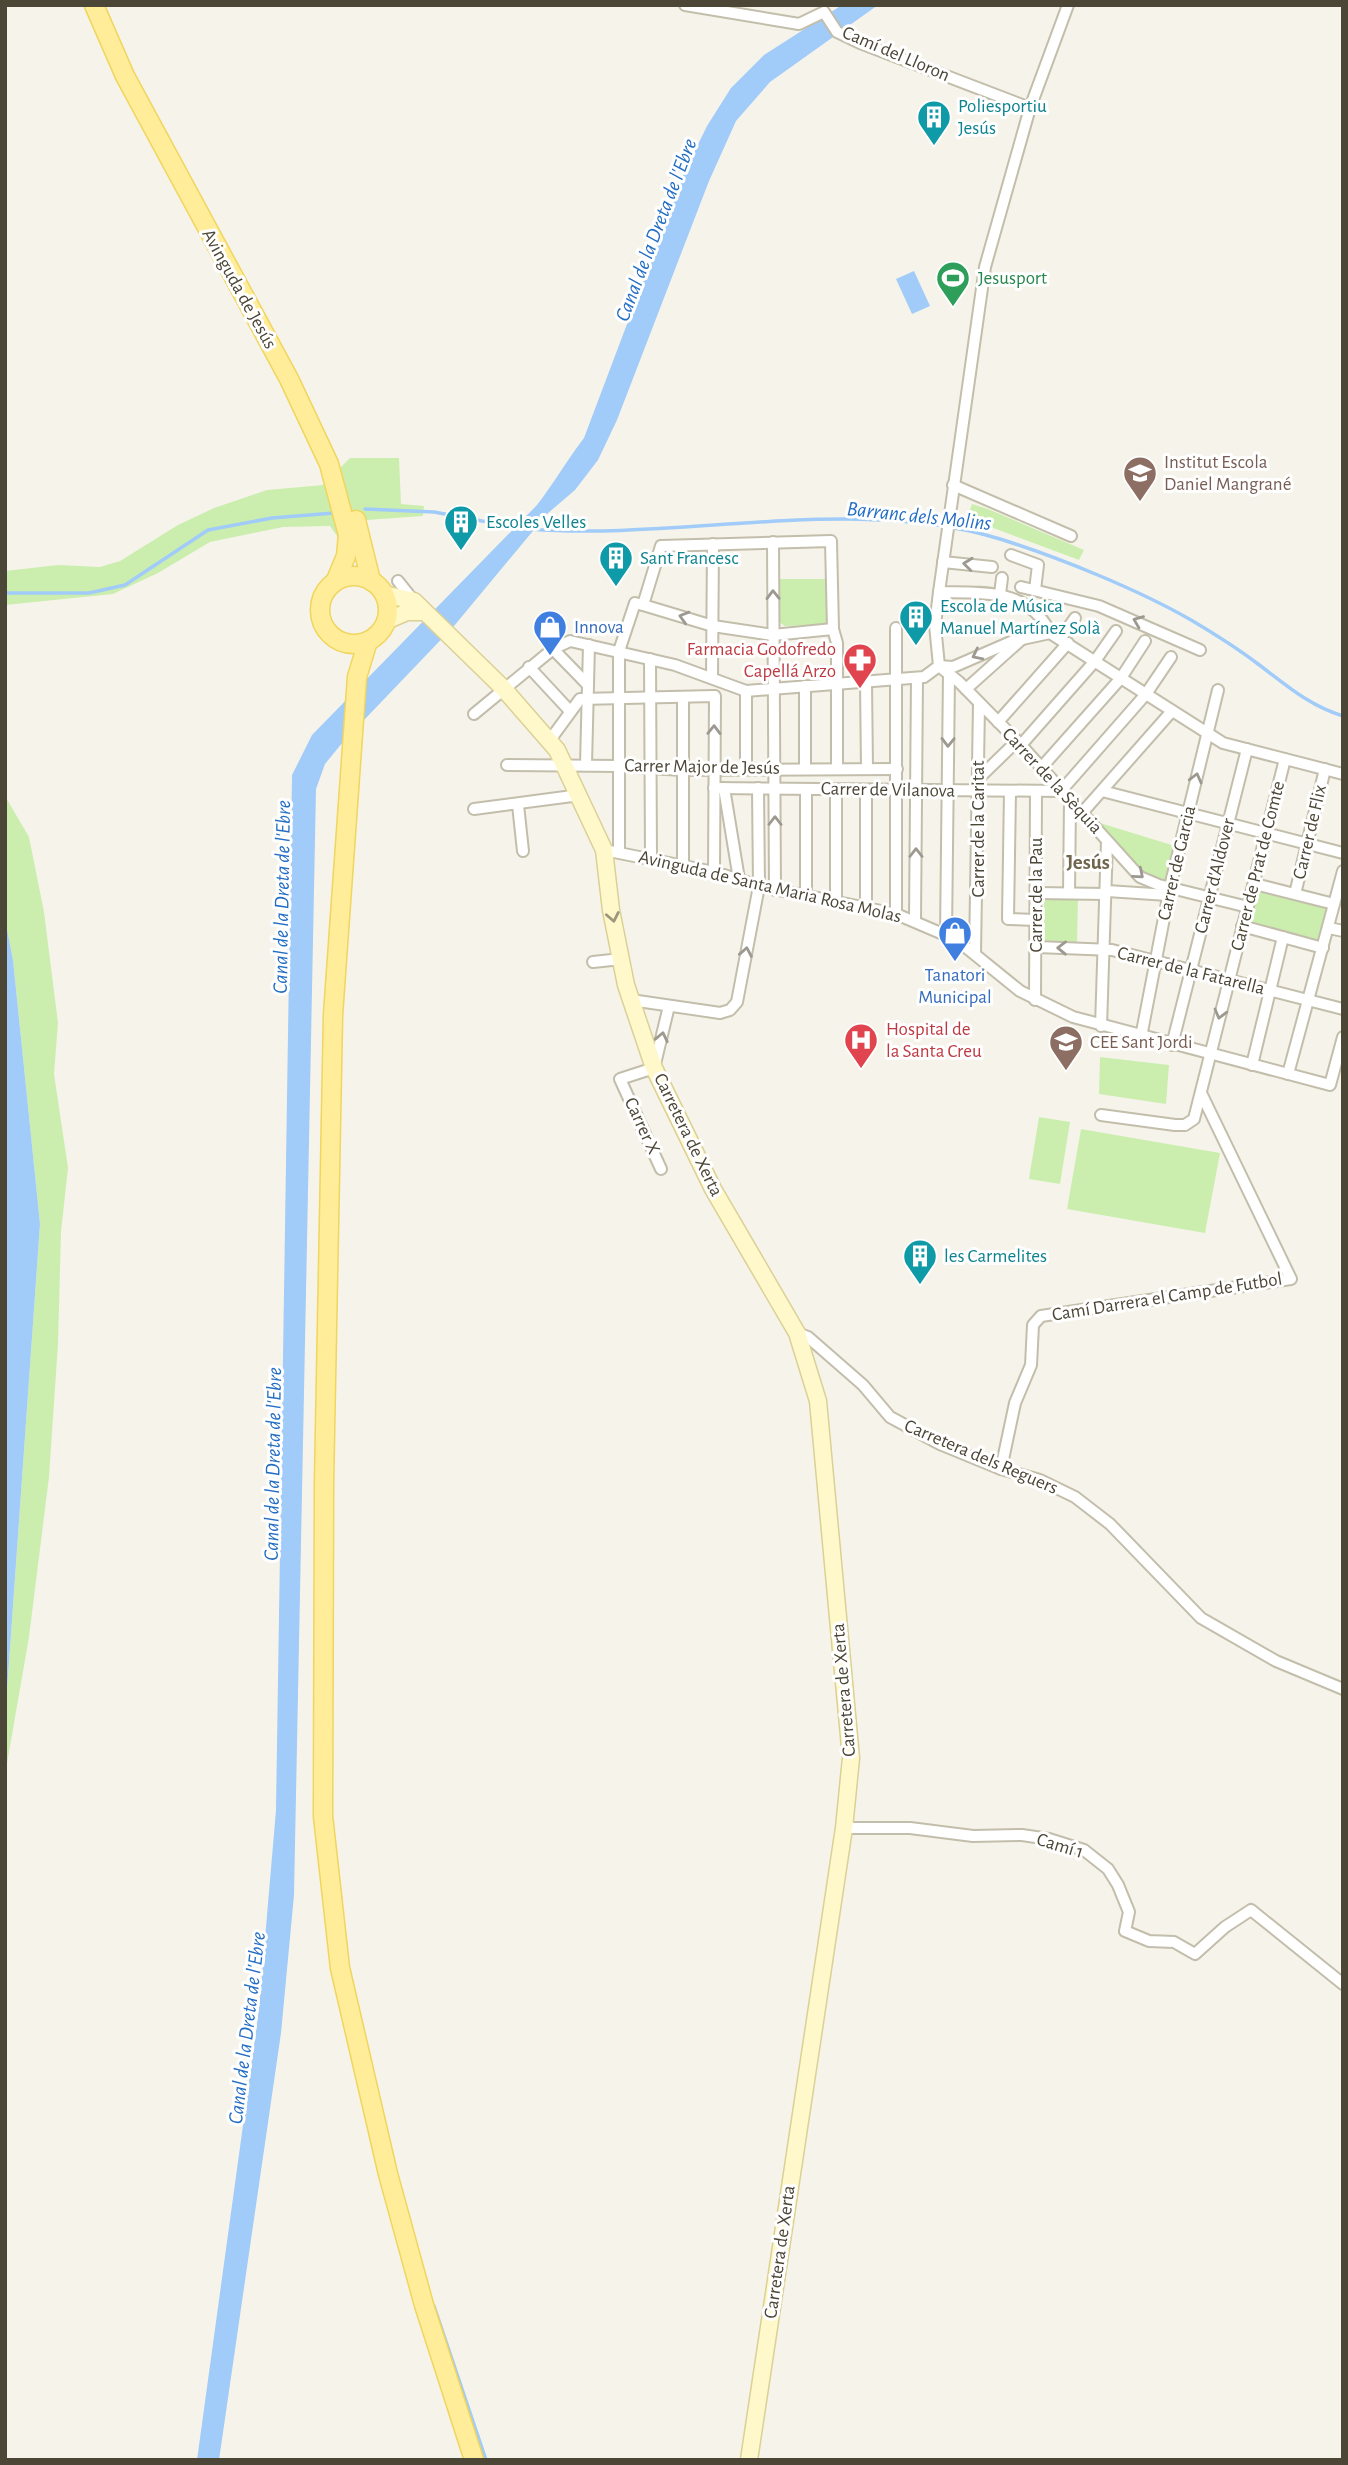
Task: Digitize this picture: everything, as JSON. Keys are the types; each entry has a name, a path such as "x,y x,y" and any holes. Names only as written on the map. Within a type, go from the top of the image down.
{"main road":[{"name":"Avinguda de Jesús","path":"94,5 125,76 289,379 329,464 348,535 348,547 337,580"},
{"name":"Avinguda de Jesús","path":"106,5 163,126 319,414 346,480 371,581"},
{"path":"368,641 348,644 329,634 320,612 323,594 337,580 354,576 391,590 446,632 503,688 550,740 612,851"},
{"path":"386,621 391,590"},
{"path":"419,610 386,621 368,641 357,678 333,1016 321,1790 326,1864 340,1968 388,2174 424,2305 474,2460"},
{"path":"338,641 357,678"},
{"name":"Carretera de Xerta","path":"612,851 621,959 631,1000 654,1068 713,1189 797,1333 818,1401 851,1758 844,1828 749,2460"}],"street":[{"name":"Camí del Lloron","path":"685,5 799,24 824,12 837,32 1030,107"},
{"path":"939,666 935,625 985,267 1030,107 1068,5"},
{"path":"953,485 1071,536"},
{"path":"643,606 661,546 831,541 833,629 837,643 836,768"},
{"path":"773,542 776,688 775,890"},
{"path":"712,678 713,544"},
{"path":"1011,555 1038,565 1035,590"},
{"path":"943,562 992,567"},
{"path":"1000,594 1002,578"},
{"path":"1021,587 1099,606 1200,650"},
{"path":"939,593 1000,594 1026,605 1046,625"},
{"path":"612,851 619,766 619,651 635,603 713,626 774,635 833,629"},
{"path":"998,722 1065,640 1075,618"},
{"path":"896,628 896,914"},
{"path":"979,778 1019,743 1095,661 1116,631"},
{"path":"474,714 529,667 553,649 570,641 650,659 746,691 929,675 939,666 953,667 1023,638 1050,633 1065,640 1207,734 1247,749 1343,774"},
{"path":"966,689 1023,638"},
{"path":"1041,768 1121,678 1145,641"},
{"path":"586,765 589,645"},
{"path":"553,649 587,684"},
{"path":"1061,791 1146,694 1171,657"},
{"path":"650,659 651,859"},
{"name":"Carrer de la Sèquia","path":"939,666 966,689 1019,743 1140,877 1169,891"},
{"path":"529,667 569,710"},
{"path":"946,934 949,674"},
{"path":"915,921 917,677"},
{"path":"866,682 867,768"},
{"path":"805,686 805,769"},
{"name":"Carrer de Garcia","path":"1140,1037 1169,891 1218,690"},
{"path":"746,691 746,769"},
{"path":"550,740 569,710 580,699 715,696 714,770 739,879"},
{"path":"683,697 683,866"},
{"name":"Carrer de la Caritat","path":"973,951 979,791 979,704"},
{"path":"1082,813 1172,711"},
{"name":"Carrer d'Aldover","path":"1172,1045 1247,749"},
{"name":"Carrer de Prat de Comte","path":"1101,1115 1185,1125 1194,1119 1286,759"},
{"name":"Carrer Major de Jesús","path":"507,765 586,765 682,770 897,769"},
{"name":"Carrer de Flix","path":"1295,894 1325,769"},
{"path":"714,872 719,788"},
{"name":"Carrer de Vilanova","path":"719,788 1061,791"},
{"path":"631,1000 725,1012 737,1002 759,886 758,789"},
{"path":"806,789 806,895"},
{"path":"836,790 836,901"},
{"path":"866,790 866,907"},
{"path":"1010,791 1007,919 1037,920"},
{"name":"Carrer de la Pau","path":"1035,1000 1036,791"},
{"path":"1102,791 1343,853"},
{"path":"474,810 580,795"},
{"path":"1069,893 1070,801"},
{"path":"518,805 523,851"},
{"path":"1101,1026 1107,841"},
{"name":"Avinguda de Santa Maria Rosa Molas","path":"612,851 714,872 775,890 896,914 946,934 973,951 1006,981 1035,1000 1101,1026 1140,1037 1330,1085 1343,1037"},
{"path":"1288,1074 1343,871"},
{"path":"1255,884 1334,904"},
{"path":"1036,892 1169,891 1248,907"},
{"path":"1242,926 1323,948"},
{"path":"1329,928 1343,931"},
{"path":"1252,1065 1283,937"},
{"name":"Carrer de la Fatarella","path":"1037,947 1105,949 1343,1009"},
{"path":"593,962 621,959"},
{"path":"654,1068 669,1006"},
{"name":"Carrer X","path":"654,1068 620,1079 661,1169"},
{"name":"Camí Darrera el Camp de Futbol","path":"1001,1469 1015,1403 1031,1366 1033,1325 1041,1316 1291,1279 1202,1093"},
{"name":"Carretera dels Reguers","path":"797,1333 808,1337 863,1385 890,1417 913,1431 1001,1469 1040,1479 1075,1497 1110,1524 1201,1618 1276,1661 1343,1689"},
{"name":"Camí 1","path":"844,1828 910,1828 974,1836 1049,1839 1084,1850 1108,1869 1129,1912 1125,1931 1149,1941 1174,1942 1195,1954 1225,1927 1251,1910 1343,1984"}],"green space":[{"path":"350,458 399,458 401,504 424,506 423,516 367,520 340,540 330,526 283,527 210,542 158,573 113,594 5,605 5,571 58,565 100,567 120,561 178,525 214,508 267,490 323,485"},
{"path":"972,504 1084,550 1079,560 967,518"},
{"path":"779,579 830,579 830,619 824,625 785,626 779,622"},
{"path":"5,796 29,837 44,912 58,1023 54,1074 68,1168 61,1232 58,1344 49,1477 29,1637 5,1775 5,1719 40,1224 13,960 5,919"},
{"path":"1100,823 1175,846 1166,882 1143,875 1099,828"},
{"path":"1258,890 1327,908 1319,942 1248,923"},
{"path":"1044,897 1078,898 1077,944 1044,943"},
{"path":"1100,1057 1169,1065 1166,1104 1099,1094"},
{"path":"1039,1117 1070,1122 1060,1184 1029,1179"},
{"path":"1081,1129 1220,1153 1205,1233 1067,1209"}],"water":[{"path":"842,5 878,5 770,82 736,121 709,181 617,420 598,460 575,490 547,514 454,626 343,742 325,764 316,789 294,1895 281,2033 219,2460 197,2460 259,2009 276,1810 292,775 312,735 543,497 584,438 684,173 707,126 731,88 764,55"},
{"path":"914,271 930,306 912,314 896,279"},
{"path":"5,919 13,960 40,1224 5,1719"}],"waterway":[{"name":"Barranc dels Molins","path":"365,509 434,512 519,528"},
{"name":"Barranc dels Molins","path":"5,593 89,593 125,585 208,530 272,518 334,513"},
{"name":"Barranc dels Molins","path":"530,529 588,531 827,519 887,520 944,526 1023,546 1147,597 1225,641 1308,700 1343,716"},
{"path":"434,2306 486,2460"}],"place":[{"name":"Poliesportiu Jesús","path":"934,147"},
{"name":"Jesusport","path":"953,308"},
{"name":"Institut Escola Daniel Mangrané","path":"1140,503"},
{"name":"Escoles Velles","path":"461,552"},
{"name":"Sant Francesc","path":"616,588"},
{"name":"Escola de Música Manuel Martínez Solà","path":"916,647"},
{"name":"Innova","path":"550,657"},
{"name":"Farmacia Godofredo Capellá Arzo","path":"860,690"},
{"name":"Tanatori Municipal","path":"955,963"},
{"name":"Hospital de la Santa Creu","path":"861,1070"},
{"name":"CEE Sant Jordi","path":"1066,1072"},
{"name":"les Carmelites","path":"920,1286"}],"district":[{"name":"Jesús","path":"1088,862"}],"water label":[{"name":"Canal de la Dreta de l'Ebre","path":"656,230"},
{"name":"Canal de la Dreta de l'Ebre","path":"282,897"},
{"name":"Canal de la Dreta de l'Ebre","path":"273,1464"},
{"name":"Canal de la Dreta de l'Ebre","path":"247,2028"}]}
